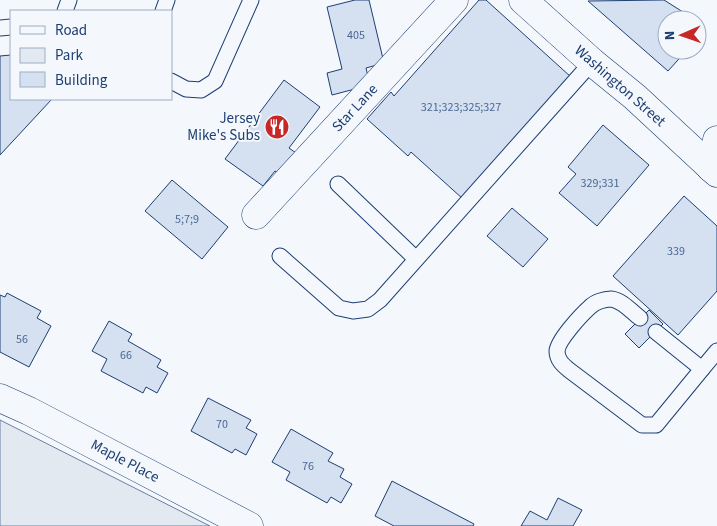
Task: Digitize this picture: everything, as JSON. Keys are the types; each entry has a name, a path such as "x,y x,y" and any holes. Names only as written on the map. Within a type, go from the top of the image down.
{"street":[{"name":"Star Lane","path":"256,215 454,0"},
{"name":"Washington Street","path":"523,0 714,170"},
{"path":"714,170 717,140"},
{"name":"Maple Place","path":"0,398 29,411 249,526"}],"lane":[{"path":"172,82 186,89 201,90 215,81 251,0"},
{"path":"280,256 339,308 353,311 368,308 380,300 592,62"},
{"path":"338,184 416,259"},
{"path":"640,318 623,304 613,299 602,300 590,306 561,340 557,350 558,360 569,370 642,425 656,425 717,351"},
{"path":"656,332 702,369"}],"green space":[{"path":"0,420 210,526 0,526"}],"building":[{"path":"355,0 369,0 384,63 366,68 370,85 332,95 327,73 342,69 327,7"},
{"path":"479,0 486,0 571,77 463,199 411,152 408,156 367,119 391,92 394,96"},
{"path":"664,0 680,10 657,10 657,60 678,60 668,71 588,1"},
{"path":"10,55 10,100 51,100 0,155 0,56"},
{"name":"Jersey Mike's Subs","path":"284,80 320,107 289,148 296,153 280,175 275,171 263,186 225,159"},
{"path":"603,125 649,165 597,226 559,193 576,174 568,167"},
{"path":"172,180 228,227 202,259 145,211"},
{"path":"684,196 717,226 717,291 678,335 613,276"},
{"path":"512,208 548,239 523,267 487,236"},
{"path":"7,293 41,311 37,318 51,326 29,367 0,352 0,295 5,297"},
{"path":"649,310 663,324 639,348 625,334"},
{"path":"109,321 132,334 128,341 161,360 157,367 168,373 157,393 146,387 143,393 101,371 107,359 92,351"},
{"path":"208,398 251,420 246,428 257,434 246,455 235,449 232,453 191,431"},
{"path":"291,429 333,453 328,461 344,469 340,477 352,484 341,503 331,497 327,503 286,480 290,472 272,462"},
{"path":"392,481 474,524 473,526 394,526 375,516"},
{"path":"558,498 582,510 573,526 521,526 530,511 547,520"}],"place":[{"name":"Jersey Mike's Subs","path":"277,127"}]}
